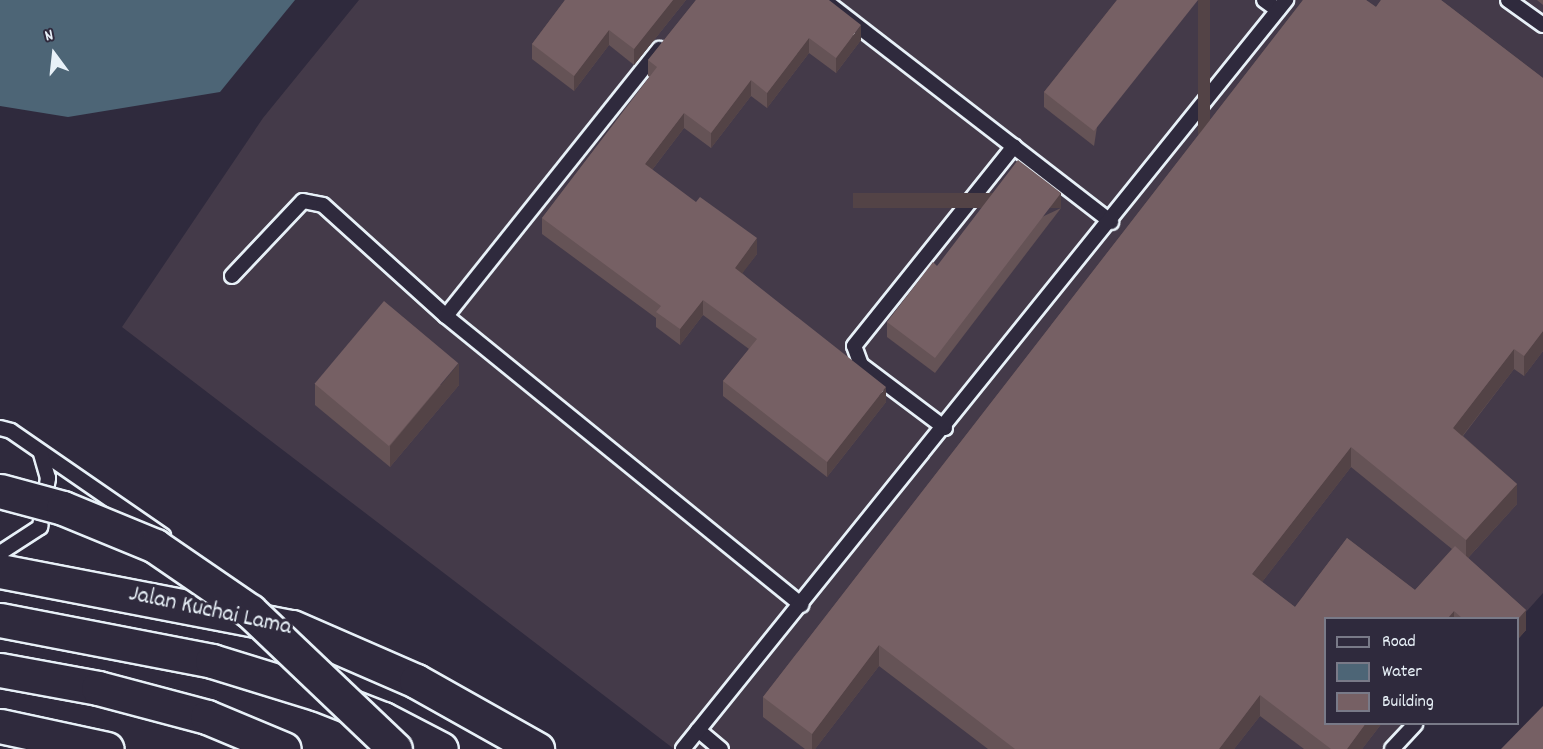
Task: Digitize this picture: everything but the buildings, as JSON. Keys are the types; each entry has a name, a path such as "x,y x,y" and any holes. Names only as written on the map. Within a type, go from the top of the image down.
{"main road":[{"path":"0,491 63,508 155,546 250,611 395,749"},
{"name":"Jalan Kuchai Lama","path":"0,571 291,627 416,681 537,749"},
{"name":"Jalan Kuchai Lama","path":"0,620 212,661 319,694 383,719 441,749"},
{"path":"0,670 98,688 207,717 284,749"},
{"path":"0,726 106,749"}],"lane":[{"path":"824,0 1111,222"},
{"path":"683,749 1111,222 1282,5 1264,0"},
{"path":"1508,0 1543,25"},
{"path":"446,316 668,37"},
{"path":"945,428 861,365 854,346 1014,146"},
{"path":"232,276 303,201 323,205 446,316 801,605"},
{"path":"0,428 11,431 291,627"},
{"path":"0,553 39,527 48,478 41,453"},
{"path":"1392,749 1413,725"},
{"path":"698,730 721,749"}],"shaded area":[{"path":"359,0 1543,0 1543,593 1519,620 1519,617 1324,617 1324,725 1421,725 1399,749 674,749 122,327 263,118"}],"water":[{"path":"0,0 295,0 220,92 68,117 0,106"}]}
